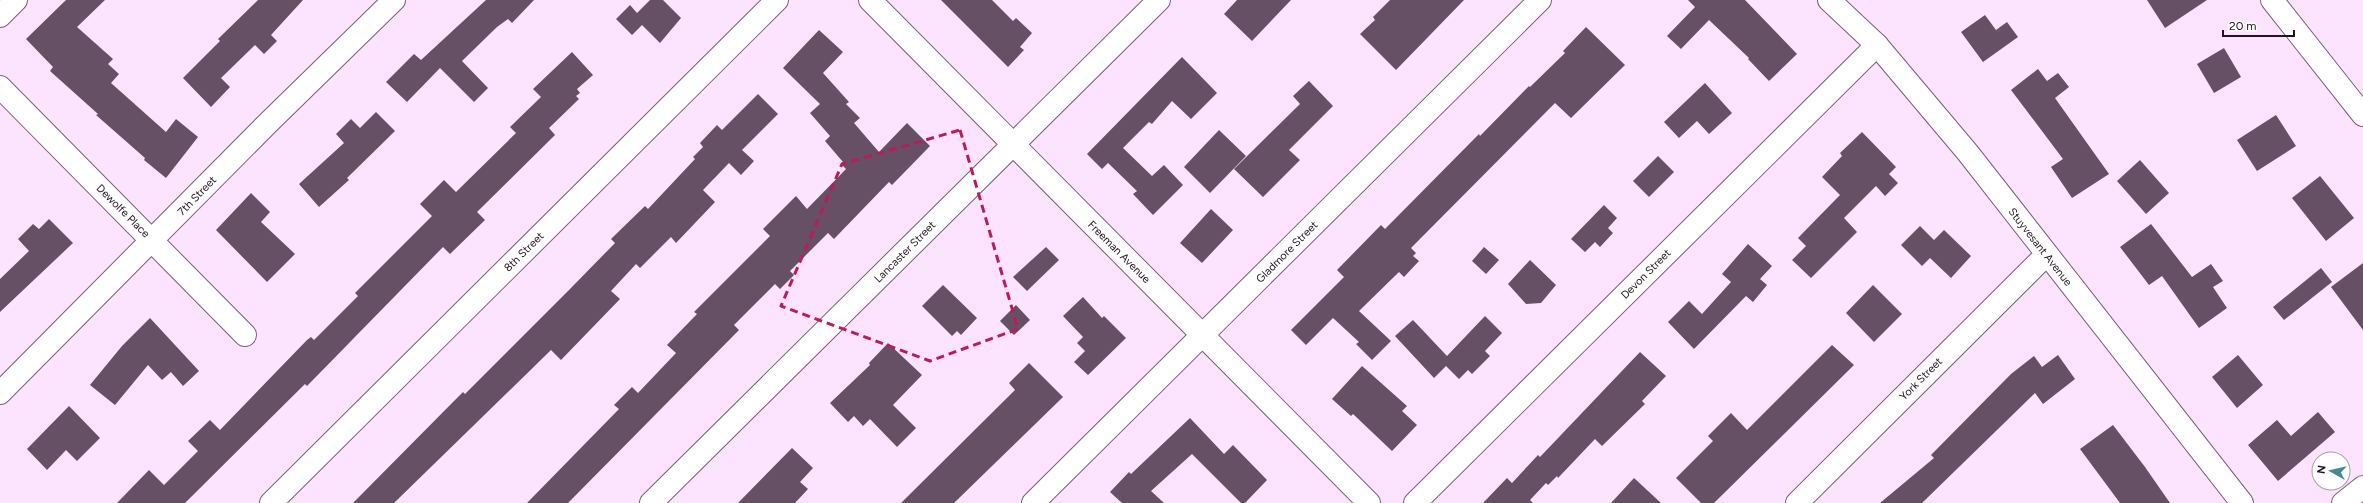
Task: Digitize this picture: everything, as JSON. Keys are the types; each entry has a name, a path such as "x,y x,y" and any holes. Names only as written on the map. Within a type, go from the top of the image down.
{"street":[{"path":"0,16 16,0"},
{"name":"7th Street","path":"0,393 153,242 266,124 394,0"},
{"name":"8th Street","path":"271,503 777,0"},
{"name":"Freeman Avenue","path":"870,0 1369,503"},
{"name":"Lancaster Street","path":"651,503 1159,0"},
{"name":"Gladmore Street","path":"1033,503 1540,0"},
{"name":"Stuyvesant Avenue","path":"1829,0 1877,45 1968,153 2046,255 2242,503"},
{"path":"2272,0 2363,116"},
{"name":"Devon Street","path":"1415,503 1877,45"},
{"name":"Dewolfe Place","path":"0,87 245,335"},
{"name":"York Street","path":"1797,503 2046,255"},
{"path":"2343,503 2363,487"}],"highlighted area":[{"path":"960,130 1018,329 930,361 781,306 842,164"}],"building":[{"path":"66,0 105,0 77,27 113,59 108,64 119,74 111,83 166,132 176,119 198,137 166,178 144,160 145,158 96,115 98,114 50,71 53,67 26,39"},
{"path":"258,0 303,0 271,35 277,41 264,54 255,45 221,78 230,87 211,107 183,78 220,41 218,39"},
{"path":"486,0 534,0 512,23 508,19 497,27 462,61 488,88 474,102 440,68 407,102 386,82 414,54 421,60"},
{"path":"650,0 663,0 681,18 660,43 642,25 632,35 616,19 630,5 637,13"},
{"path":"941,0 992,0 1013,21 1016,18 1032,33 1020,47 1024,50 1008,67"},
{"path":"1237,0 1291,0 1252,41 1224,14"},
{"path":"1390,0 1464,0 1396,70 1360,34 1375,20 1373,17"},
{"path":"1688,0 1745,0 1797,54 1769,81 1748,59 1749,58 1709,20 1681,49 1667,36 1695,7"},
{"path":"2147,0 2207,0 2165,28"},
{"path":"1985,15 1996,30 2007,22 2018,37 1983,62 1961,32"},
{"path":"1586,27 1625,65 1571,118 1555,103 1411,248 1416,253 1413,256 1419,261 1404,277 1399,272 1359,311 1391,341 1372,360 1356,344 1359,342 1333,318 1306,345 1291,330 1344,277 1337,270 1381,225 1385,229 1479,134 1480,136 1529,86 1530,87 1565,53 1563,51"},
{"path":"819,30 843,52 823,73 849,102 846,104 860,118 854,123 879,152 907,123 930,146 892,185 889,182 834,239 828,233 790,271 794,275 780,289 775,284 734,325 739,330 568,503 527,503 619,409 614,405 632,387 638,393 676,353 667,345 697,314 694,312 770,236 763,229 796,196 807,209 846,169 841,164 843,162 825,141 830,136 810,113 820,104 783,68"},
{"path":"2224,48 2241,77 2214,93 2197,64"},
{"path":"572,52 593,75 577,89 580,93 576,96 579,99 549,128 555,135 477,212 485,220 450,254 443,247 307,386 305,384 185,503 117,503 149,470 164,485 198,451 188,441 210,420 220,430 307,340 311,337 314,340 358,296 355,293 432,216 420,204 444,180 456,192 516,133 510,127 541,97 533,89"},
{"path":"1182,57 1217,93 1191,119 1172,101 1152,124 1149,122 1123,148 1152,176 1164,165 1183,185 1153,215 1133,194 1137,191 1108,163 1102,169 1087,154"},
{"path":"2038,69 2047,81 2058,73 2069,87 2055,98 2109,174 2072,198 2051,167 2063,159 2011,90"},
{"path":"1309,81 1333,106 1289,150 1300,160 1263,197 1234,169 1300,104 1293,96"},
{"path":"1705,83 1732,113 1709,134 1697,121 1679,138 1664,122"},
{"path":"758,94 778,114 742,150 754,161 741,175 729,163 703,190 715,202 676,243 671,237 640,268 636,264 611,291 620,299 561,360 551,350 394,503 353,503 463,392 465,394 615,243 611,239 645,206 648,209 695,159 693,157 703,147 700,143 717,125 722,130"},
{"path":"376,112 395,131 347,178 349,180 319,207 299,184 344,143 336,134 351,119 360,128"},
{"path":"2276,115 2296,146 2257,171 2237,140"},
{"path":"1219,130 1246,156 1210,193 1184,167"},
{"path":"1862,132 1896,167 1889,174 1898,183 1885,196 1876,186 1844,218 1857,232 1811,278 1792,260 1806,246 1798,238 1840,195 1822,177 1842,156 1840,153"},
{"path":"1658,156 1674,172 1649,197 1633,181"},
{"path":"2140,160 2169,193 2146,214 2117,181"},
{"path":"2320,176 2354,218 2326,241 2292,198"},
{"path":"251,193 270,212 261,222 295,254 267,282 216,230"},
{"path":"1604,205 1617,218 1608,228 1613,233 1600,247 1595,242 1585,252 1571,239"},
{"path":"1211,209 1233,230 1202,263 1180,243"},
{"path":"49,219 73,243 0,312 0,279 29,251 18,239 33,224 39,229"},
{"path":"2151,224 2192,277 2211,264 2223,281 2213,287 2227,308 2199,328 2162,276 2149,285 2120,247"},
{"path":"1920,226 1934,240 1944,230 1971,256 1951,278 1930,258 1922,266 1901,245"},
{"path":"1748,244 1772,266 1760,279 1767,285 1753,302 1746,296 1694,349 1668,322 1689,301 1702,314 1731,282 1722,274"},
{"path":"1046,247 1059,260 1027,291 1013,277"},
{"path":"1484,247 1499,260 1486,274 1472,261"},
{"path":"1530,260 1556,285 1541,303 1526,304 1508,284"},
{"path":"2363,263 2363,330 2331,287"},
{"path":"2321,268 2332,282 2284,320 2273,307"},
{"path":"943,285 977,318 961,335 957,331 952,336 922,306"},
{"path":"1873,285 1902,314 1874,342 1846,313"},
{"path":"1083,297 1102,318 1104,316 1126,338 1088,375 1074,362 1085,351 1077,343 1083,337 1063,316"},
{"path":"1016,305 1030,320 1014,335 1000,321"},
{"path":"1485,316 1502,333 1485,351 1490,356 1472,374 1468,370 1459,379 1446,366 1434,378 1395,336 1413,320 1447,356"},
{"path":"150,318 199,371 183,386 171,372 162,380 148,365 115,405 90,385 122,346"},
{"path":"888,343 922,375 893,405 916,428 897,447 870,419 863,426 854,416 848,422 830,403 870,365 869,363"},
{"path":"1832,345 1854,365 1714,503 1701,503 1676,478 1713,441 1708,436 1731,413 1747,430"},
{"path":"1640,352 1666,376 1642,401 1645,404 1602,446 1595,439 1558,478 1557,476 1548,485 1546,483 1530,500 1533,503 1483,503 1507,478 1512,483 1538,455 1540,457"},
{"path":"2058,355 2075,379 2043,404 2035,393 1922,503 1880,503 1934,458 1931,455 2011,374 2034,356 2042,367"},
{"path":"2238,355 2263,385 2237,408 2212,377"},
{"path":"1029,363 1063,397 954,503 901,503 1015,390 1009,383"},
{"path":"1362,366 1407,406 1402,411 1417,425 1392,451 1353,414 1351,416 1332,399"},
{"path":"69,406 100,438 77,461 66,450 47,470 27,449"},
{"path":"2318,412 2335,432 2311,451 2311,453 2278,481 2248,445 2277,420 2291,436"},
{"path":"1190,418 1224,454 1233,445 1267,480 1245,503 1241,503 1192,454 1151,491 1164,503 1122,503 1110,492 1129,472 1131,474"},
{"path":"2113,425 2170,503 2120,503 2080,449"},
{"path":"792,448 813,468 800,482 808,489 795,503 738,503"},
{"path":"1634,478 1661,503 1611,503"}]}
